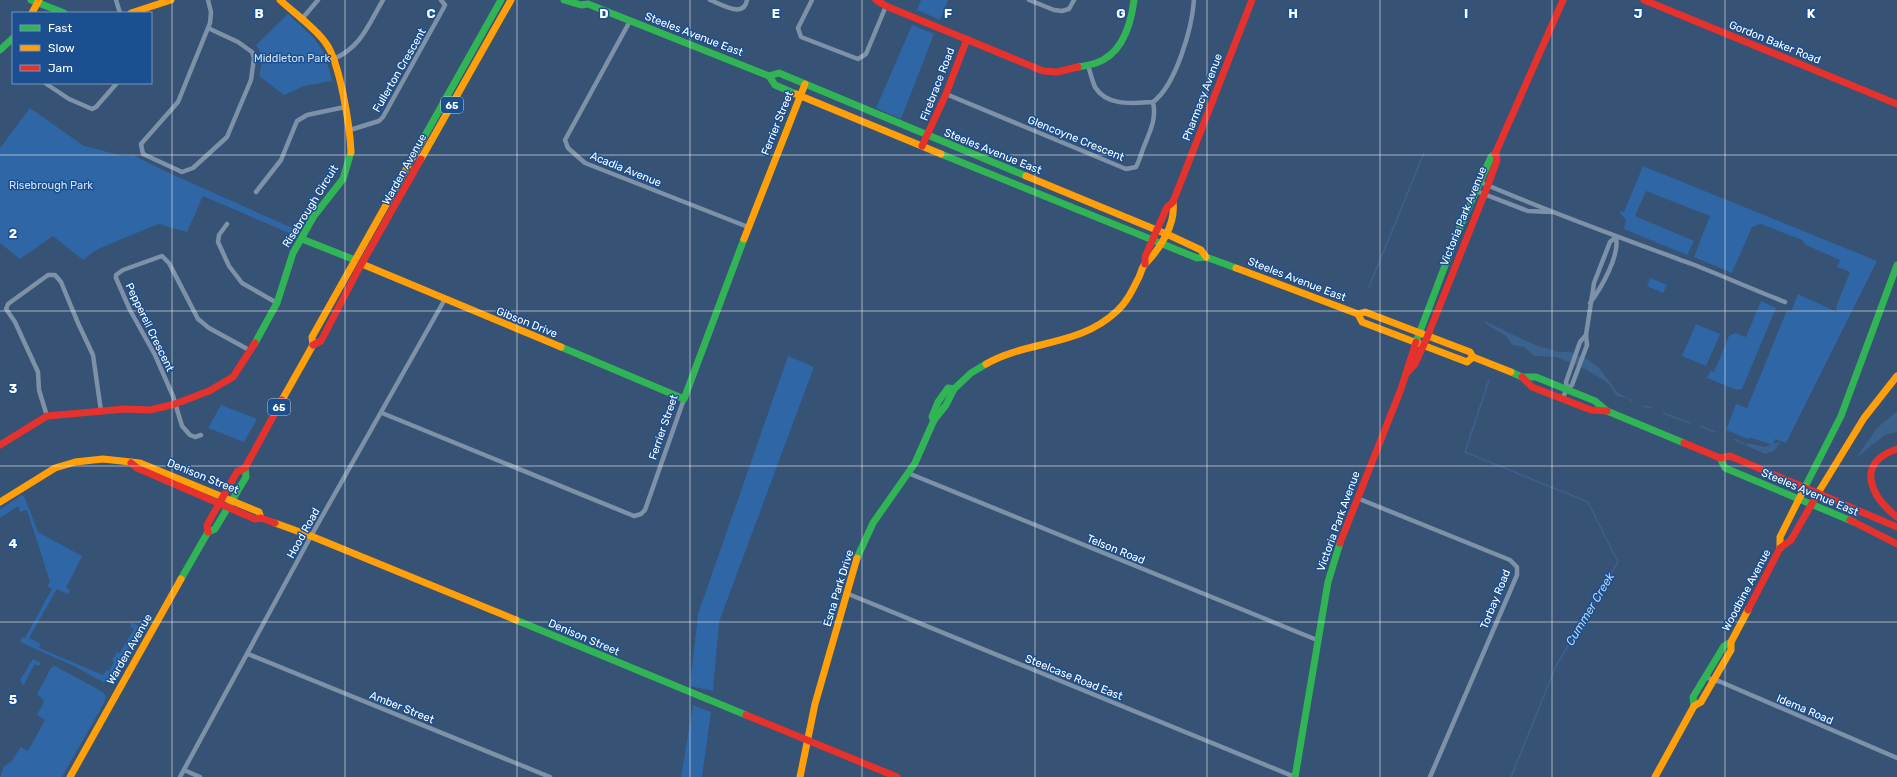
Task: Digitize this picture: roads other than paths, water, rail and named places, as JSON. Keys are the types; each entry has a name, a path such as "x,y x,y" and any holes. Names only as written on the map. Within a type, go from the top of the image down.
{"main road":[{"path":"133,12 171,0"},
{"name":"Risebrough Circuit","path":"0,445 38,420 47,416 125,409 150,410 175,404 209,391 233,377 251,352 277,303 290,259 314,216 343,179 347,170 351,152 350,130 334,59 325,42 280,0"},
{"name":"Warden Avenue","path":"358,262 399,184 501,0"},
{"name":"Warden Avenue","path":"208,532 207,525 219,503 237,472 245,468 313,345 312,337 358,262 404,192 512,0"},
{"name":"Steeles Avenue East","path":"564,0 581,5 587,2 630,21 769,76 775,85 800,96 1156,242 1197,258 1206,257 1358,314 1365,312 1428,335 1470,352 1473,357 1522,376 1536,377 1567,389 1595,401 1606,411"},
{"path":"876,0 886,6 1049,72 1088,66 1112,52 1126,35 1132,19 1134,0"},
{"name":"Pharmacy Avenue","path":"1156,242 1175,209 1173,202 1252,0"},
{"name":"Victoria Park Avenue","path":"1407,373 1415,364 1424,345 1488,185 1497,160 1496,154 1563,0"},
{"name":"Gordon Baker Road","path":"1644,0 1897,104"},
{"path":"32,12 36,1 62,12"},
{"path":"0,50 12,39"},
{"name":"Firebrace Road","path":"922,146 928,136 946,94 967,39"},
{"name":"Steeles Avenue East","path":"769,76 779,73 1161,232 1201,250 1206,257"},
{"name":"Ferrier Street","path":"684,399 748,227 804,84"},
{"name":"Victoria Park Avenue","path":"1295,777 1317,640 1328,582 1337,550 1407,373 1408,362 1419,332 1476,191 1491,157 1496,154"},
{"path":"399,184 404,192"},
{"name":"Gibson Drive","path":"302,239 684,399"},
{"name":"Esna Park Drive","path":"800,777 807,741 846,593 858,555 870,528 908,473 922,449 934,420 937,418 944,405 954,393 954,389 973,370 1005,354 1078,337 1098,326 1117,311 1126,301 1145,264 1145,258 1156,242"},
{"name":"Woodbine Avenue","path":"1780,548 1780,537 1841,416 1897,265"},
{"name":"Steeles Avenue East","path":"1358,314 1362,322 1415,343 1424,345 1467,362 1473,357"},
{"name":"Steeles Avenue East","path":"1522,376 1532,387 1591,410 1606,411 1720,458 1730,456 1897,527"},
{"name":"Woodbine Avenue","path":"1655,777 1694,706 1701,702 1731,650 1731,642 1780,548 1791,540 1859,423 1897,376"},
{"path":"1897,449 1887,451 1878,458 1872,470 1874,494 1880,503 1897,517"},
{"name":"Steeles Avenue East","path":"1720,458 1726,468 1897,539"},
{"name":"Denison Street","path":"0,502 46,473 66,464 103,459 140,463 223,496 230,504 255,519 261,518 312,536 807,741 898,777"},
{"name":"Denison Street","path":"131,463 137,468 219,503 230,504"},
{"name":"Warden Avenue","path":"70,777 208,532 215,529 246,477 245,468"},
{"path":"1850,520 1897,544"},
{"name":"Woodbine Avenue","path":"1694,706 1693,697 1724,646 1731,642"}],"street":[{"path":"116,0 120,12"},
{"path":"208,0 212,12 208,28 178,102 141,144 143,154 182,172 193,168 227,137 251,80 254,58 252,52 238,42 208,28"},
{"path":"301,20 318,0"},
{"path":"334,59 351,50 357,44 382,0"},
{"name":"Fullerton Crescent","path":"350,130 379,121 383,117 443,9 444,5 440,0"},
{"path":"710,0 735,10 739,10 745,6 748,0"},
{"path":"812,0 798,28 801,37 858,60 866,54 886,6"},
{"path":"1029,0 1062,11 1070,9 1074,0"},
{"path":"1088,66 1095,86 1104,96 1118,102 1154,102 1166,90 1171,79 1190,28 1194,0"},
{"name":"Acadia Avenue","path":"630,21 565,140 568,148 586,164 748,227"},
{"path":"46,84 69,99 92,109 96,107 116,84"},
{"name":"Glencoyne Crescent","path":"946,94 1126,168 1136,167 1139,161 1153,127 1155,116 1154,102"},
{"path":"256,192 281,160 297,121 307,115 345,107"},
{"path":"1480,182 1521,200 1559,213 1616,237 1696,266 1785,302"},
{"path":"1476,191 1528,211 1559,213"},
{"path":"227,224 219,235 218,242 229,266 242,283 277,303"},
{"path":"1562,399 1567,389 1572,384 1587,345 1586,336 1594,283 1610,242 1616,237"},
{"path":"1590,303 1602,287 1618,245 1616,237"},
{"name":"Pepperell Crescent","path":"175,404 155,355 130,310 116,278 116,275 120,272 158,256 165,257 198,319 209,328 251,352"},
{"path":"47,416 39,390 38,372 19,330 6,309 8,304 48,275 55,275 61,282 78,324 93,355 101,411"},
{"name":"Hood Road","path":"180,777 312,536 445,299"},
{"path":"1567,389 1566,382 1580,342 1586,336"},
{"name":"Ferrier Street","path":"382,413 634,516 641,514 645,510 684,399"},
{"path":"175,404 186,432 195,437 202,435"},
{"name":"Telson Road","path":"908,473 1317,640"},
{"name":"Torbay Road","path":"1357,498 1510,560 1517,567 1517,575 1430,777"},
{"name":"Steelcase Road East","path":"846,593 1295,777"},
{"name":"Amber Street","path":"248,654 550,777"},
{"name":"Idema Road","path":"1705,677 1897,758"},
{"path":"184,770 200,777"}],"waterway":[{"path":"1369,287 1424,153"},
{"name":"Cummer Creek","path":"1489,380 1465,452 1588,502 1618,562 1556,666 1511,777"},
{"path":"1628,398 1632,401"},
{"path":"1644,406 1651,408"},
{"path":"1663,413 1690,423"},
{"path":"1700,426 1715,432"},
{"path":"1734,439 1745,444"}],"park label":[{"name":"Middleton Park","path":"292,58"},
{"name":"Risebrough Park","path":"51,185"}]}
